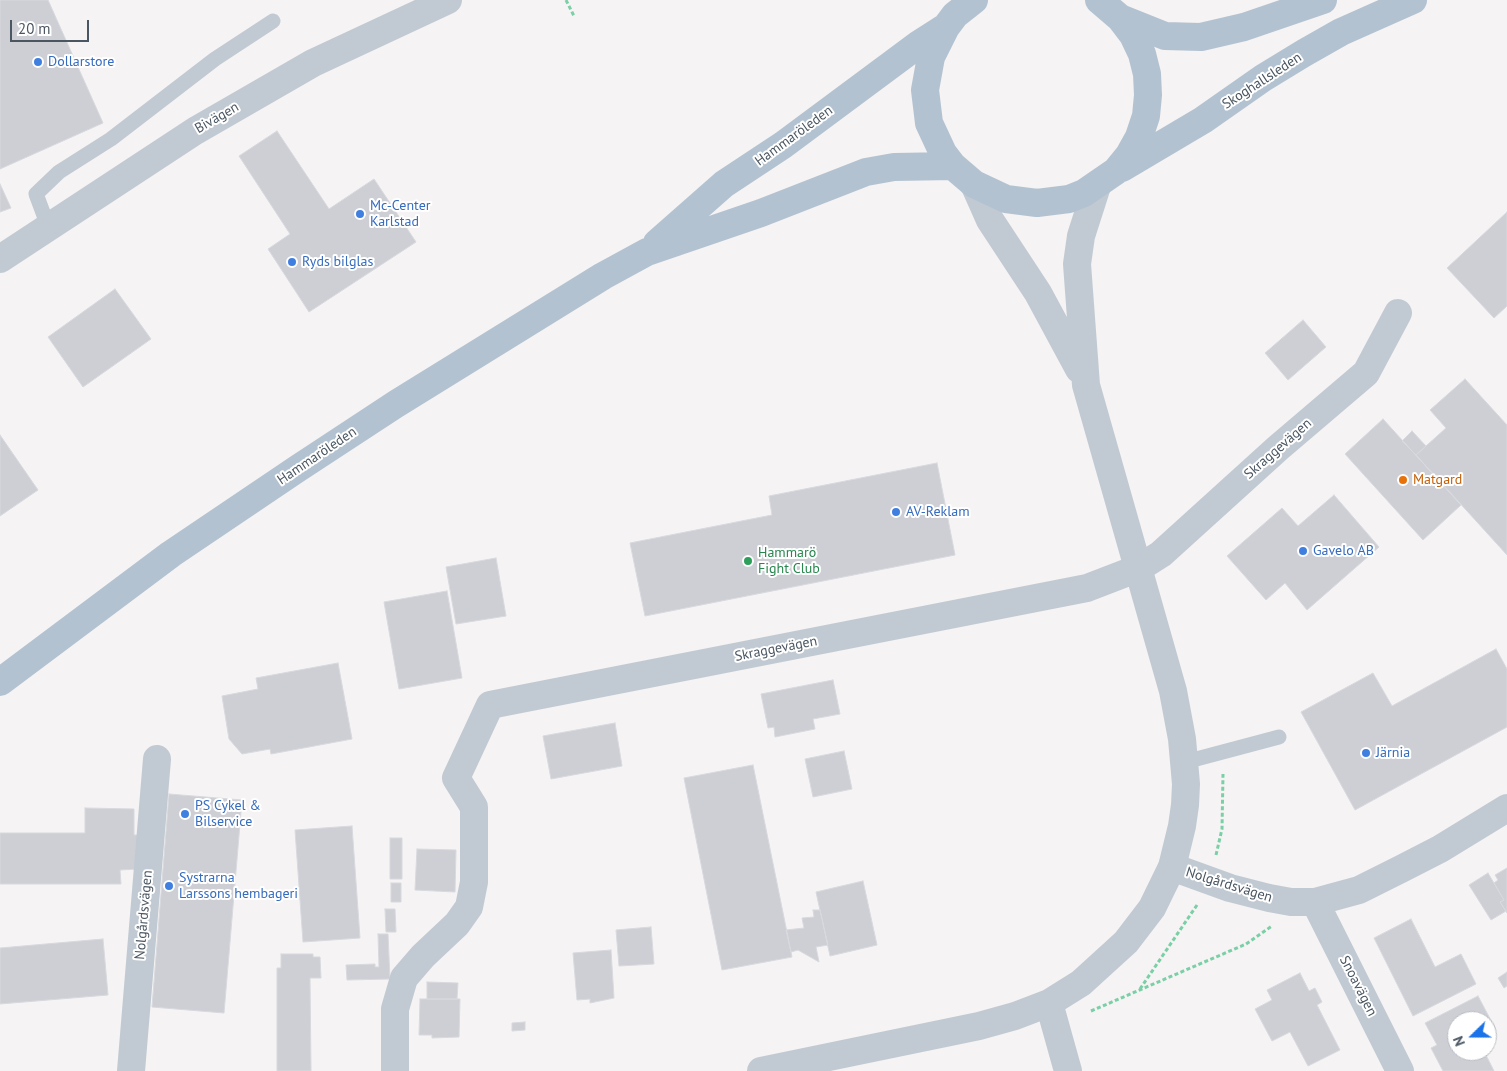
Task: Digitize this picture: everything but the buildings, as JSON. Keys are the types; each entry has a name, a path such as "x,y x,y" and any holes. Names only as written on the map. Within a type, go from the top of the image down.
{"main road":[{"path":"946,27 956,15 974,0"},
{"path":"1105,5 1165,36 1201,37 1244,27 1323,0"},
{"name":"Skoghallsleden","path":"946,27 930,57 925,90 926,106 932,131 943,153 953,166 974,184 1006,199 1037,203 1069,199 1203,120 1304,52 1341,32 1412,0"},
{"path":"1105,5 1133,35 1142,54 1147,74 1148,95 1146,116 1139,136 1129,155 1107,178"},
{"name":"Hammaröleden","path":"647,252 724,184 783,145 946,27"},
{"name":"Hammaröleden","path":"0,682 171,554 296,469 396,404 603,276 647,252 760,213 866,172 894,168 953,166"}],"street":[{"name":"Bivägen","path":"0,259 194,131 288,78 448,0"},
{"path":"1086,385 1077,264 1081,236 1107,178"},
{"path":"974,184 990,220 1038,293 1086,385 1173,692 1184,762 1185,805 1172,866"},
{"name":"Skraggevägen","path":"395,1071 396,1009 404,978 423,956 458,924 469,907 474,882 474,807 456,778 490,705 1087,588 1139,568 1161,554 1278,448 1366,373 1398,313"},
{"name":"Nolgårdsvägen","path":"131,1071 157,759"},
{"name":"Nolgårdsvägen","path":"762,1071 979,1026 1016,1016 1052,1015 1081,983 1126,942 1152,908 1172,866 1230,888 1269,898 1303,902 1358,890 1440,849 1507,808"},
{"name":"Snoavägen","path":"1303,902 1400,1071"},
{"path":"1052,1015 1068,1071"}],"lane":[{"path":"48,226 36,194 59,172 111,139 215,59 272,21"},
{"path":"1184,762 1279,737"}],"path":[{"path":"566,0 574,16"},
{"path":"1052,1015 1246,944 1303,902"}],"place":[{"name":"Dollarstore","path":"38,62"},
{"name":"Mc-Center Karlstad","path":"360,214"},
{"name":"Ryds bilglas","path":"292,262"},
{"name":"Matgard","path":"1403,480"},
{"name":"AV-Reklam","path":"896,512"},
{"name":"Gavelo AB","path":"1303,551"},
{"name":"Hammarö Fight Club","path":"748,561"},
{"name":"Järnia","path":"1366,753"},
{"name":"PS Cykel & Bilservice","path":"185,814"},
{"name":"Systrarna Larssons hembageri","path":"169,886"}]}
